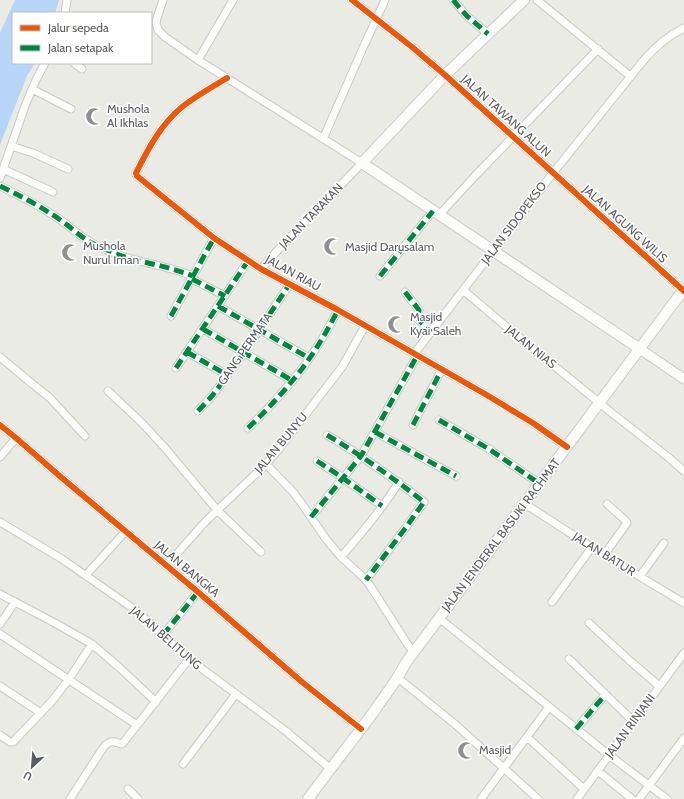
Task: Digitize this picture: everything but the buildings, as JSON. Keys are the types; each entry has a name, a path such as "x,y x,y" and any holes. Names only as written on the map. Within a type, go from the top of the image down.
{"main road":[{"path":"524,0 445,75 362,164 640,349"},
{"name":"JALAN JENDERAL BASUKI RACHMAT","path":"300,799 398,678 405,664 567,447 605,408 640,349 684,290"},
{"name":"JALAN JENDERAL BASUKI RACHMAT","path":"308,799 396,672 405,664"}],"street":[{"path":"65,12 67,0"},
{"path":"163,0 156,23 158,30 164,37 362,164"},
{"path":"198,60 233,0"},
{"name":"JALAN TAWANG ALUN","path":"352,0 445,75 553,173"},
{"path":"323,139 385,0"},
{"path":"453,0 467,16 488,34"},
{"path":"537,0 630,76"},
{"name":"JALAN SIDOPEKSO","path":"311,517 361,456 416,355 431,332 463,290 630,76 654,48 684,28"},
{"path":"380,276 436,213 513,137 598,49"},
{"path":"0,178 17,126 32,89 44,64"},
{"path":"75,64 82,69"},
{"name":"JALAN RIAU","path":"227,78 196,97 170,118 156,135 147,150 136,174 138,177 214,238 248,261 442,369 532,423 567,447"},
{"path":"32,89 71,109"},
{"path":"11,146 33,153 68,169"},
{"name":"JALAN TARAKAN","path":"261,269 362,164"},
{"path":"3,168 52,192"},
{"name":"JALAN AGUNG WILIS","path":"553,173 684,290"},
{"path":"0,186 45,209 86,240 96,245 127,258 180,271 225,296"},
{"path":"171,316 214,238"},
{"path":"176,368 248,261"},
{"name":"GANG PERMATA","path":"198,411 212,396 244,353 289,285"},
{"name":"JALAN NIAS","path":"463,290 605,408 684,471"},
{"path":"405,292 419,310 416,317 431,332"},
{"path":"218,306 309,358"},
{"path":"248,428 263,414 293,380 324,336 338,310"},
{"name":"JALAN BUNYU","path":"166,566 217,510 266,464 306,415 342,367 365,326"},
{"path":"203,329 293,380"},
{"path":"640,349 684,380"},
{"path":"187,352 227,375"},
{"path":"0,357 50,398 85,436"},
{"path":"413,425 442,369"},
{"path":"108,391 142,423 165,448 217,510 261,552"},
{"path":"439,420 489,449 540,484"},
{"name":"JALAN BANGKA","path":"0,425 302,682 358,727"},
{"path":"375,432 456,476"},
{"path":"327,435 399,482 424,502 366,580"},
{"path":"0,457 16,438"},
{"path":"317,461 344,478 382,506"},
{"path":"266,464 302,504 326,539 341,557 366,580 414,652"},
{"path":"341,557 362,534 399,482"},
{"name":"JALAN BATUR","path":"525,504 604,555 684,603"},
{"path":"604,555 627,523 607,504"},
{"name":"JALAN BELITUNG","path":"0,522 45,548 138,612 188,659 287,732 326,765"},
{"path":"86,575 125,532"},
{"path":"640,576 664,543"},
{"path":"552,602 592,547"},
{"path":"163,634 198,592"},
{"path":"0,594 92,644 156,702"},
{"path":"0,624 15,602"},
{"path":"439,618 576,729 667,799"},
{"path":"589,623 659,686"},
{"path":"0,634 137,725"},
{"path":"0,735 10,742 13,742 52,701 69,679 92,644"},
{"name":"JALAN RINJANI","path":"577,799 684,653"},
{"path":"70,799 104,746 111,742 122,744 188,659"},
{"path":"569,659 633,721"},
{"path":"398,678 456,725 538,799"},
{"path":"0,686 41,714"},
{"path":"183,764 236,694"},
{"path":"576,729 605,695"},
{"path":"481,799 549,707"},
{"path":"526,737 584,789"},
{"path":"639,799 684,738"},
{"path":"598,771 632,799"},
{"path":"128,789 138,799"}],"water":[{"path":"15,0 59,0 55,12 12,12 12,64 34,64 27,76 0,145 0,33"}],"marked path":[{"path":"453,0 467,16 488,34"},
{"path":"0,186 45,210 89,242 131,259 170,268 193,276"},
{"path":"380,276 433,211"},
{"path":"171,316 214,238"},
{"path":"176,368 248,261"},
{"path":"192,279 225,296"},
{"path":"198,411 212,396 244,353 289,285"},
{"path":"405,292 419,310 416,317 431,332"},
{"path":"218,306 309,358"},
{"path":"248,428 277,399 300,372 328,329 338,310"},
{"path":"203,329 293,381"},
{"path":"187,352 227,375"},
{"path":"311,517 361,456 417,356"},
{"path":"413,425 442,369"},
{"path":"439,420 489,449 540,484"},
{"path":"375,432 456,476"},
{"path":"327,435 377,467 424,502 366,580"},
{"path":"317,461 382,506"},
{"path":"163,635 198,592"},
{"path":"576,729 605,695"}],"cycle path":[{"path":"352,0 445,75 684,291"},
{"path":"227,78 187,103 174,114 161,129 145,155 136,173 137,176 214,238 261,269 338,310 485,394 533,423 567,447"},
{"path":"0,425 302,682 361,729"}],"place":[{"name":"Mushola Al Ikhlas","path":"94,116"},
{"name":"Masjid Darusalam","path":"332,247"},
{"name":"Mushola Nurul Iman","path":"70,253"},
{"name":"Masjid Kyai Saleh","path":"397,324"},
{"name":"Masjid","path":"466,750"}]}
